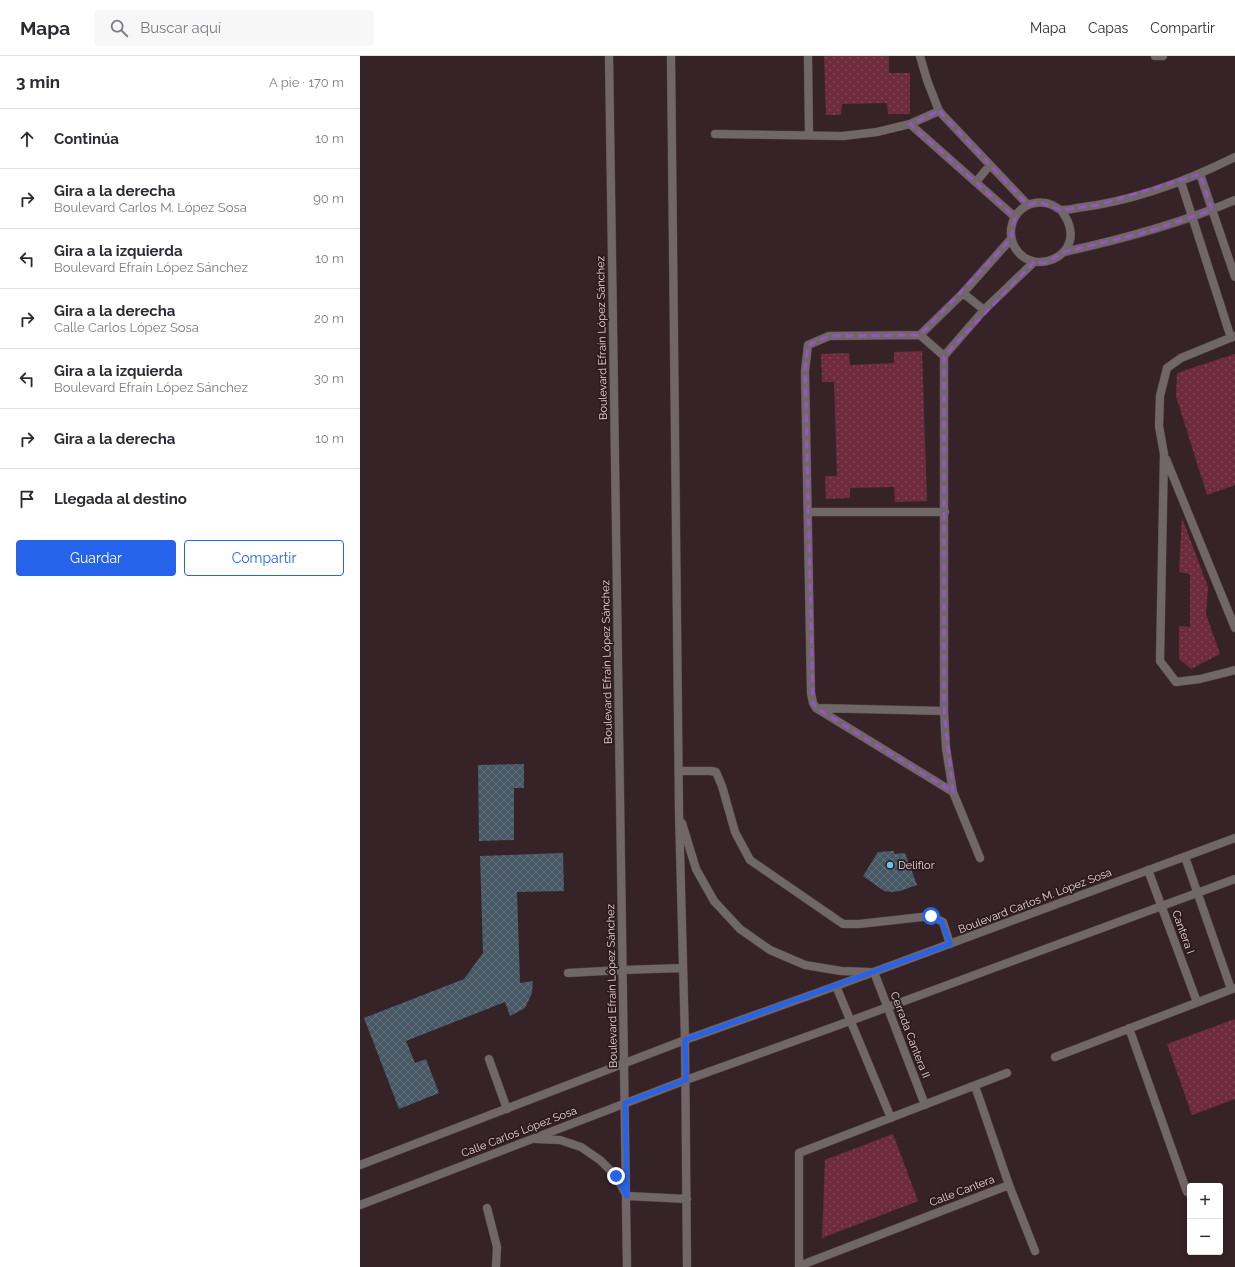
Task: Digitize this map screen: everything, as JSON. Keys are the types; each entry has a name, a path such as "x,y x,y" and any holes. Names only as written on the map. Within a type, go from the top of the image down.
{"street":[{"name":"Boulevard Efraín López Sánchez","path":"609,56 627,1267"},
{"path":"671,56 679,812 686,1080 687,1267"},
{"path":"808,56 809,135"},
{"path":"920,56 927,80 939,111 1028,205"},
{"path":"1155,56 1163,56"},
{"path":"715,134 843,136 877,132 910,124 939,111"},
{"path":"910,124 1015,217"},
{"path":"1061,210 1099,205 1181,182 1235,157"},
{"path":"976,182 990,165"},
{"path":"1200,174 1235,277"},
{"path":"1181,182 1233,337 1181,358 1168,368 1160,396 1160,426 1164,454 1160,661 1176,682 1200,679 1235,670"},
{"path":"1064,252 1114,241 1193,217 1235,200"},
{"path":"1039,202 1051,204 1061,210 1068,219 1071,230 1070,242 1064,252 1055,259 1045,262 1034,262 1019,254 1011,239 1011,228 1015,217 1022,208 1039,202"},
{"path":"920,335 963,293 1011,239"},
{"path":"980,858 953,792 946,748 944,711 944,356 984,310 1034,262"},
{"path":"963,293 984,310"},
{"path":"944,356 920,335 829,336 808,345 805,370 811,693 813,703 816,708 953,792"},
{"path":"1164,454 1235,628"},
{"path":"808,512 944,512"},
{"path":"816,708 944,711"},
{"path":"679,771 716,772 722,786 735,832 750,860 843,924 859,924 931,916 942,922 950,944"},
{"path":"679,812 696,868 714,901 740,929 770,950 805,965 841,971 874,972"},
{"name":"Boulevard Carlos M. López Sosa","path":"685,1040 836,986 1235,838"},
{"path":"1055,1057 1233,988 1185,857"},
{"name":"Cantera I","path":"1148,870 1197,1002"},
{"path":"686,1080 1198,894 1235,879"},
{"path":"568,972 683,968"},
{"name":"Cerrada Cantera II","path":"874,972 924,1105"},
{"path":"836,986 890,1118"},
{"path":"1129,1028 1187,1192"},
{"path":"360,1165 685,1040"},
{"path":"489,1059 507,1109"},
{"path":"975,1086 1007,1073"},
{"name":"Calle Carlos López Sosa","path":"360,1205 686,1080"},
{"name":"Calle Cantera","path":"975,1086 1009,1185 799,1267 799,1153 975,1086"},
{"path":"532,1138 560,1140 581,1147 600,1160 616,1176 627,1196 687,1199"},
{"path":"1009,1185 1035,1251"},
{"path":"487,1208 497,1247 496,1267"}],"highlighted area":[{"path":"939,111 1028,205 1039,202 1061,210 1099,205 1200,174 1212,210 1147,232 1064,252 1045,263 1034,262 944,356 944,711 953,792 816,708 813,703 805,371 808,345 829,336 920,335 1011,239 1015,217 910,124"}],"shaded area":[{"path":"824,56 889,56 889,73 910,73 910,114 888,114 887,103 842,104 841,115 826,115"},
{"path":"922,351 927,501 895,502 894,487 850,488 850,498 826,499 825,476 837,476 834,382 822,382 821,354 849,353 850,365 894,363 894,352"},
{"path":"1235,354 1235,485 1207,495 1176,396 1177,373"},
{"path":"1182,518 1208,587 1206,614 1220,654 1191,669 1179,659 1179,626 1190,627 1190,574 1179,572"},
{"path":"1235,1019 1235,1099 1192,1115 1167,1044"},
{"path":"893,1134 918,1201 822,1238 825,1160"}],"building":[{"path":"524,764 524,788 514,788 514,840 479,841 478,765"},
{"name":"Deliflor","path":"894,851 894,854 905,853 917,885 900,891 884,891 863,876 878,852"},
{"path":"563,853 564,891 517,892 520,983 533,981 532,993 525,1008 510,1016 505,1002 406,1041 415,1063 426,1059 439,1093 399,1109 364,1018 464,979 483,953 480,856"}],"place":[{"name":"Deliflor","path":"890,865"}],"route":[{"path":"616,1176 627,1196 625,1103 686,1080 685,1040 950,944 942,922 931,916"}]}
